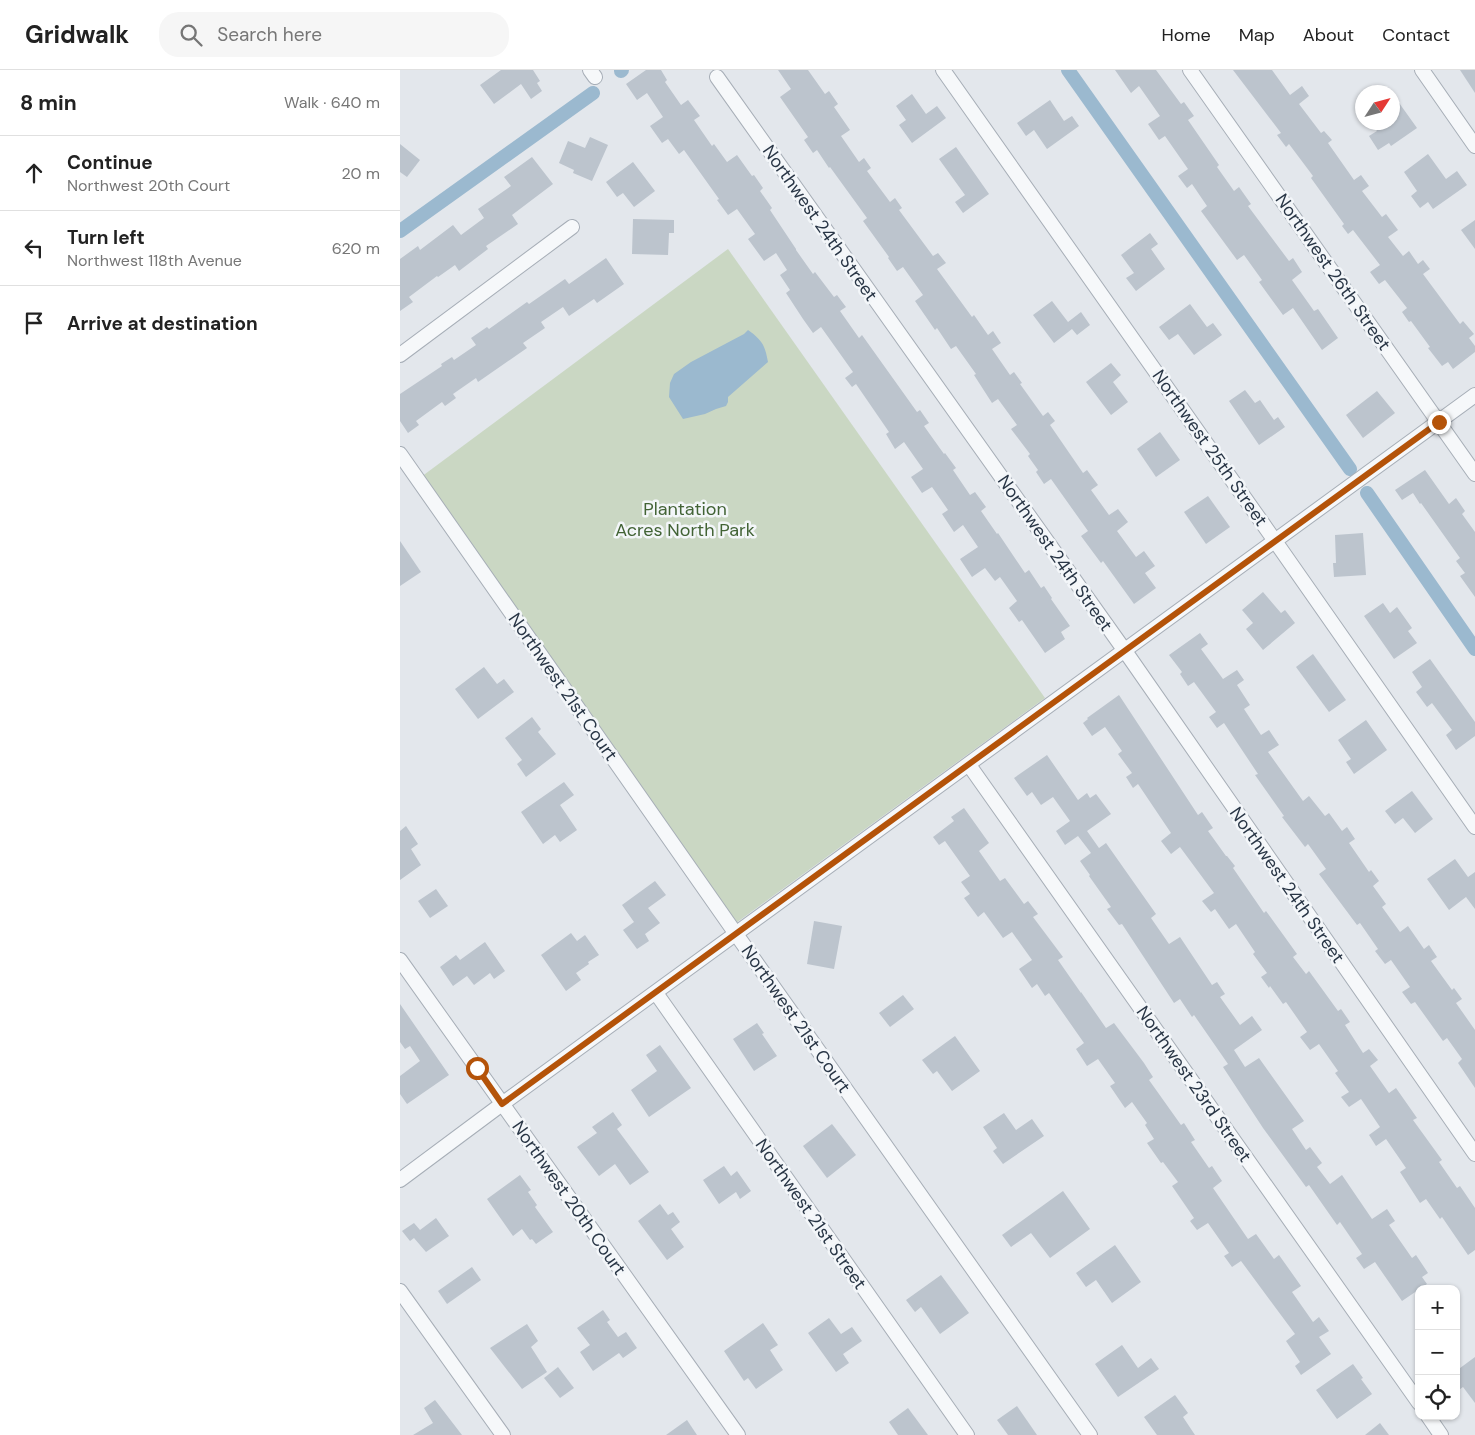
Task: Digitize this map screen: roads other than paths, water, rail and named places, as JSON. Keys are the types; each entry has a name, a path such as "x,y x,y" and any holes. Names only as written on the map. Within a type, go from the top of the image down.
{"street":[{"name":"Northwest 25th Street","path":"943,70 1475,827"},
{"name":"Northwest 26th Street","path":"1190,70 1475,474"},
{"path":"1422,70 1475,146"},
{"name":"Northwest 24th Street","path":"717,77 1125,651 1475,1154"},
{"path":"400,355 572,227"},
{"path":"400,1180 1475,395"},
{"name":"Northwest 21st Court","path":"400,454 1090,1435"},
{"name":"Northwest 23rd Street","path":"969,765 1415,1397"},
{"name":"Northwest 20th Court","path":"400,960 738,1435"},
{"name":"Northwest 21st Street","path":"656,993 967,1435"},
{"path":"400,1291 503,1435"},
{"path":"1431,1420 1441,1435"}],"water":[{"path":"748,330 762,343 768,362 728,397 726,406 705,414 683,419 669,397 670,383 674,374 691,362 744,334"}],"waterway":[{"path":"1068,70 1350,469"},
{"path":"400,231 593,93"},
{"path":"1367,493 1475,649"}],"park label":[{"name":"Plantation Acres North Park","path":"685,519"}]}
